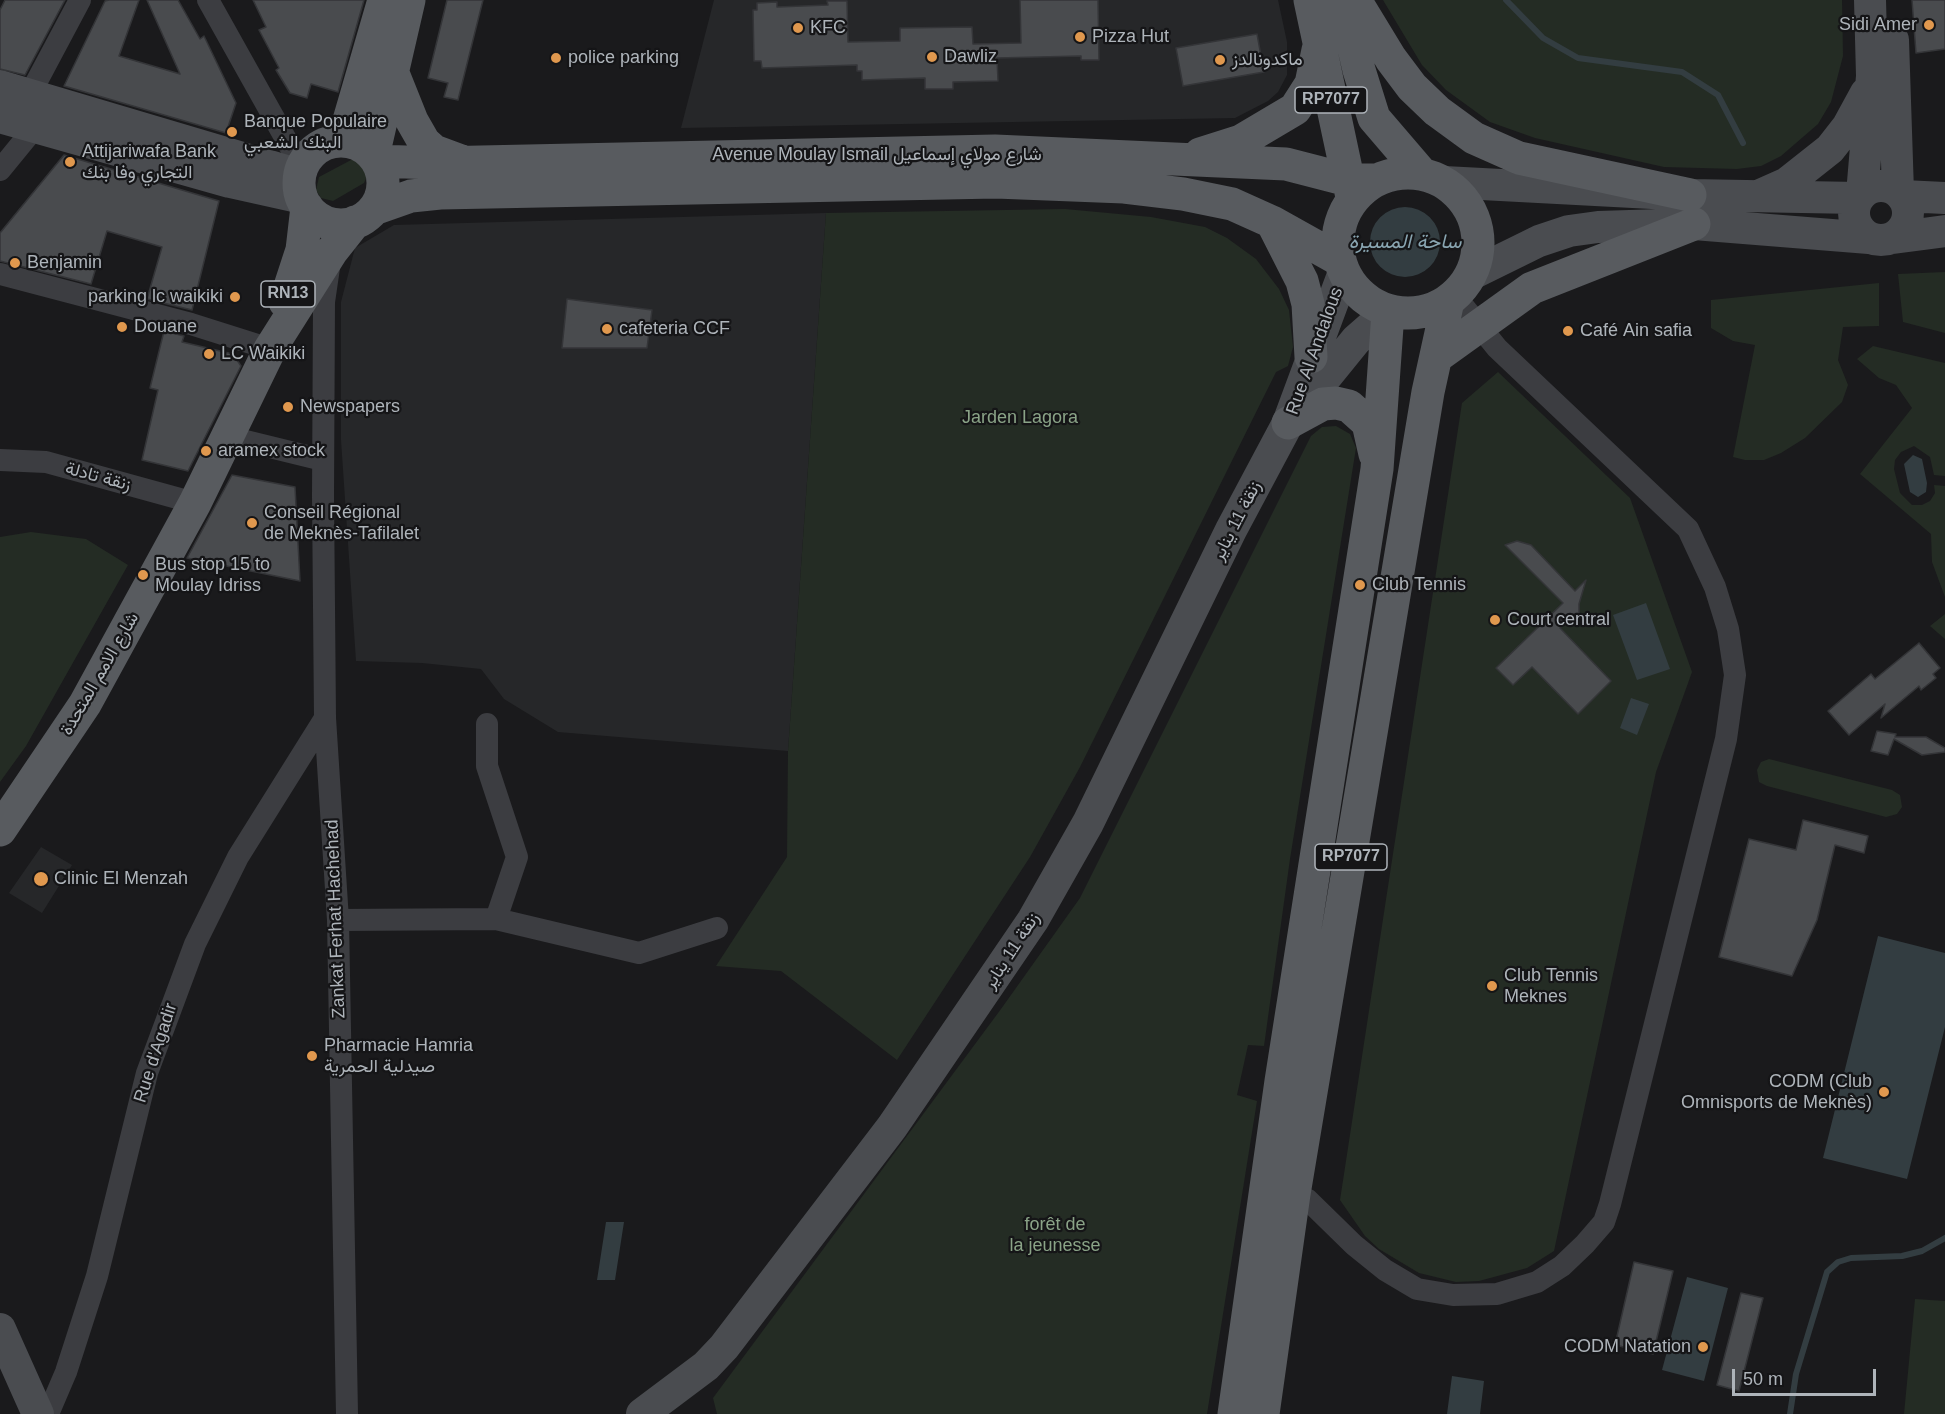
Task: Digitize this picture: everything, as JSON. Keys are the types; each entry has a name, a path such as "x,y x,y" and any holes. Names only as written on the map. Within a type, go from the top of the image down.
{"main road":[{"path":"343,141 384,0"},
{"name":"RN13","path":"270,349 332,251 364,216 383,186 375,159 409,0"},
{"name":"RP7077","path":"1310,0 1319,45 1359,186"},
{"name":"RP7077","path":"1234,1414 1280,1191 1428,392 1436,357 1458,290 1478,254 1478,233 1472,213 1460,196 1402,154 1374,118 1359,70 1343,0"},
{"path":"1355,0 1391,59 1412,87 1437,111 1474,138 1520,158 1760,229 1881,238 1945,231"},
{"path":"1870,0 1872,76 1860,196 1854,216 1862,232 1881,238 1900,233 1908,219 1909,211 1900,194 1894,110 1892,0"},
{"path":"1178,161 1241,141 1295,109 1311,84 1319,45"},
{"path":"391,76 424,142 434,151 462,162"},
{"path":"1757,196 1787,183 1830,149 1864,100 1872,76"},
{"path":"15,90 237,157 303,187"},
{"path":"0,117 230,182 303,187"},
{"path":"364,216 330,223 313,214 303,187 307,159 322,145 343,141 354,143 375,159"},
{"name":"Avenue Moulay Ismail شارع مولاي إسماعيل","path":"375,159 462,162 995,151 1178,161 1286,164 1359,186"},
{"path":"1692,209 1433,178 1406,172 1359,186 1342,217 1338,238 1342,266 1354,288 1367,300 1388,312 1407,314 1426,311 1539,241 1569,231 1598,227 1692,209 1757,196 1860,196 1876,186 1891,188 1900,194 1945,198"},
{"name":"Avenue Moulay Ismail شارع مولاي إسماعيل","path":"364,216 411,196 440,193 996,182 1124,187 1183,194 1232,204 1272,222 1342,266"},
{"name":"RN13","path":"270,349 302,250 303,187"},
{"path":"1436,357 1532,288 1692,209"},
{"path":"1272,222 1302,281 1308,304 1311,357"},
{"name":"Rue Al Andalous","path":"1288,423 1342,266"},
{"name":"RP7077","path":"1263,1414 1280,1191 1377,469 1388,312"},
{"name":"Rue Al Andalous","path":"1288,423 1356,340 1388,312"},
{"name":"شارع الامم المتحدة","path":"0,830 85,704 195,503 270,349"},
{"path":"1288,423 1323,404 1336,403 1349,406 1368,423 1375,448 1377,469"},
{"name":"زنقة 11 يناير","path":"642,1414 706,1366 724,1347 892,1127 1003,967 1062,872 1088,823 1231,531 1288,423"},
{"path":"0,1329 38,1414"}],"street":[{"path":"15,90 80,0"},
{"path":"208,0 303,187"},
{"path":"0,170 36,126"},
{"name":"Zankat Ferhat Hachehad","path":"332,251 324,302 325,718 338,920 347,1414"},
{"path":"0,274 191,324 270,349"},
{"path":"1280,1191 1308,1200 1320,1209 1354,1245 1385,1270 1417,1289 1453,1295 1497,1294 1537,1282 1562,1266 1585,1244 1604,1222 1611,1204 1726,739 1735,675 1728,629 1715,587 1688,529 1497,348 1478,326 1458,290"},
{"path":"229,437 323,460"},
{"name":"زنقة تادلة","path":"0,460 46,462 195,503"},
{"name":"Rue d'Agadir","path":"48,1414 66,1372 97,1276 147,1073 195,944 238,857 325,718"},
{"path":"487,724 487,766 517,857 496,919"},
{"path":"338,920 496,919 639,953 717,928"}],"shaded area":[{"path":"714,0 1278,0 1287,42 1287,75 1278,92 1268,101 1235,118 681,128"},
{"path":"826,213 788,751 558,732 504,699 481,669 422,663 356,661 341,440 341,302 355,248 394,225"},
{"name":"Clinic El Menzah","path":"41,847 72,865 42,913 9,893"}],"green space":[{"path":"1383,0 1842,0 1843,56 1831,102 1818,124 1781,156 1761,166 1737,169 1664,167 1535,138 1490,122 1446,90 1422,65"},
{"path":"351,160 359,160 368,174 364,183 333,201 321,198 316,190 319,177"},
{"name":"Jarden Lagora","path":"1065,209 1151,217 1205,227 1227,238 1256,259 1279,289 1289,310 1293,347 1288,366 1276,372 1080,767 1030,857 897,1060 781,971 716,966 787,857 788,751 826,213"},
{"path":"1945,272 1945,333 1903,322 1898,274"},
{"path":"1879,283 1879,326 1843,327 1838,360 1848,385 1842,402 1805,438 1781,453 1764,460 1745,460 1733,457 1755,345 1733,341 1711,328 1711,300"},
{"path":"1873,346 1945,363 1945,476 1934,475 1930,457 1914,446 1901,452 1895,460 1894,469 1900,493 1912,505 1922,505 1930,501 1935,493 1934,485 1945,486 1945,597 1932,562 1931,534 1860,474 1912,408 1896,385 1879,378 1857,359"},
{"name":"Club Tennis Meknes","path":"1498,372 1630,498 1692,672 1656,772 1554,1251 1527,1268 1479,1281 1456,1282 1419,1273 1379,1249 1365,1236 1340,1200 1462,403"},
{"name":"forêt de la jeunesse","path":"1336,426 1350,434 1356,448 1290,859 1264,1046 1248,1045 1237,1095 1257,1101 1207,1414 717,1414 713,1398 1001,1009 1080,898 1311,436 1322,427"},
{"path":"31,532 86,539 128,565 26,746 0,782 0,537"},
{"path":"1945,614 1945,639 1930,626"},
{"path":"1769,759 1892,790 1900,795 1902,807 1897,814 1886,817 1767,786 1759,782 1757,770 1761,762"},
{"path":"1915,1299 1945,1301 1945,1414 1904,1414"}],"water":[{"name":"ساحة المسيرة","path":"1405,207 1418,210 1430,217 1437,229 1440,242 1437,255 1430,267 1418,274 1405,277 1392,274 1380,267 1373,255 1370,242 1373,229 1380,217 1392,210"},
{"path":"1913,455 1922,459 1927,483 1926,492 1918,497 1910,492 1904,464"},
{"path":"1646,603 1670,669 1637,680 1613,615"},
{"path":"1631,698 1649,704 1637,735 1620,728"},
{"name":"CODM (Club Omnisports de Meknès)","path":"1878,936 1945,953 1945,1027 1907,1179 1823,1158"},
{"path":"606,1222 624,1222 615,1280 597,1280"},
{"path":"1687,1277 1728,1288 1704,1381 1662,1370"},
{"path":"1452,1376 1484,1381 1480,1414 1447,1414"}],"building":[{"path":"5,0 65,0 25,75 0,69 0,10"},
{"path":"139,0 119,56 180,74 147,0 178,0 200,39 204,36 236,103 226,133 64,86 105,1"},
{"path":"253,0 364,0 338,92 311,84 307,98 290,93 276,70 279,68 259,30 266,27"},
{"path":"447,0 483,0 458,100 444,97 448,83 428,78"},
{"path":"1020,0 1098,0 1099,60 1081,60 1081,56 997,58 998,81 953,82 953,89 925,89 925,78 862,80 862,71 857,71 857,65 762,68 761,61 754,61 753,10 757,10 757,3 777,2 777,7 828,5 827,1 847,1 848,42 900,41 900,28 972,27 973,44 1021,43"},
{"name":"Sidi Amer","path":"1912,0 1945,0 1945,49 1916,53"},
{"name":"ماكدونالدز","path":"1257,34 1264,72 1183,86 1176,48"},
{"path":"64,155 219,201 192,310 147,299 162,247 107,231 91,284 0,261 0,233"},
{"name":"cafeteria CCF","path":"567,299 652,310 647,348 562,348"},
{"path":"164,331 184,336 182,342 233,354 241,366 188,471 142,460 158,390 150,388"},
{"name":"Conseil Régional de Meknès-Tafilalet","path":"232,475 295,487 300,581 187,558"},
{"path":"1517,541 1531,545 1575,591 1586,580 1579,604 1579,620 1574,614 1560,628 1611,681 1578,714 1532,667 1513,685 1496,668 1563,603 1505,545"},
{"path":"1919,643 1940,668 1933,674 1936,678 1921,690 1919,686 1881,718 1885,704 1849,735 1828,711 1871,674 1875,679"},
{"path":"1877,731 1896,734 1895,737 1926,737 1945,748 1945,752 1922,755 1894,739 1888,755 1871,751"},
{"path":"1803,820 1868,836 1864,853 1835,845 1817,920 1792,976 1719,957 1749,839 1796,850"},
{"path":"1634,1262 1673,1271 1653,1354 1615,1345"},
{"path":"1741,1293 1763,1298 1739,1391 1717,1385"}],"waterway":[{"path":"1506,0 1543,38 1578,58 1682,72 1718,95 1743,143"},
{"path":"1790,1414 1796,1374 1827,1272 1838,1262 1851,1258 1902,1256 1922,1251 1945,1238"}],"place":[{"name":"Sidi Amer","path":"1929,25"},
{"name":"KFC","path":"798,28"},
{"name":"Pizza Hut","path":"1080,37"},
{"name":"Dawliz","path":"932,57"},
{"name":"police parking","path":"556,58"},
{"name":"ماكدونالدز","path":"1220,60"},
{"name":"Banque Populaire البنك الشعبي","path":"232,132"},
{"name":"Attijariwafa Bank التجاري وفا بنك","path":"70,162"},
{"name":"Benjamin","path":"15,263"},
{"name":"parking lc waikiki","path":"235,297"},
{"name":"Douane","path":"122,327"},
{"name":"cafeteria CCF","path":"607,329"},
{"name":"Café Ain safia","path":"1568,331"},
{"name":"LC Waikiki","path":"209,354"},
{"name":"Newspapers","path":"288,407"},
{"name":"aramex stock","path":"206,451"},
{"name":"Conseil Régional de Meknès-Tafilalet","path":"252,523"},
{"name":"Bus stop 15 to Moulay Idriss","path":"143,575"},
{"name":"Club Tennis","path":"1360,585"},
{"name":"Court central","path":"1495,620"},
{"name":"Clinic El Menzah","path":"41,879"},
{"name":"Club Tennis Meknes","path":"1492,986"},
{"name":"Pharmacie Hamria صيدلية الحمرية","path":"312,1056"},
{"name":"CODM (Club Omnisports de Meknès)","path":"1884,1092"},
{"name":"CODM Natation","path":"1703,1347"}]}
